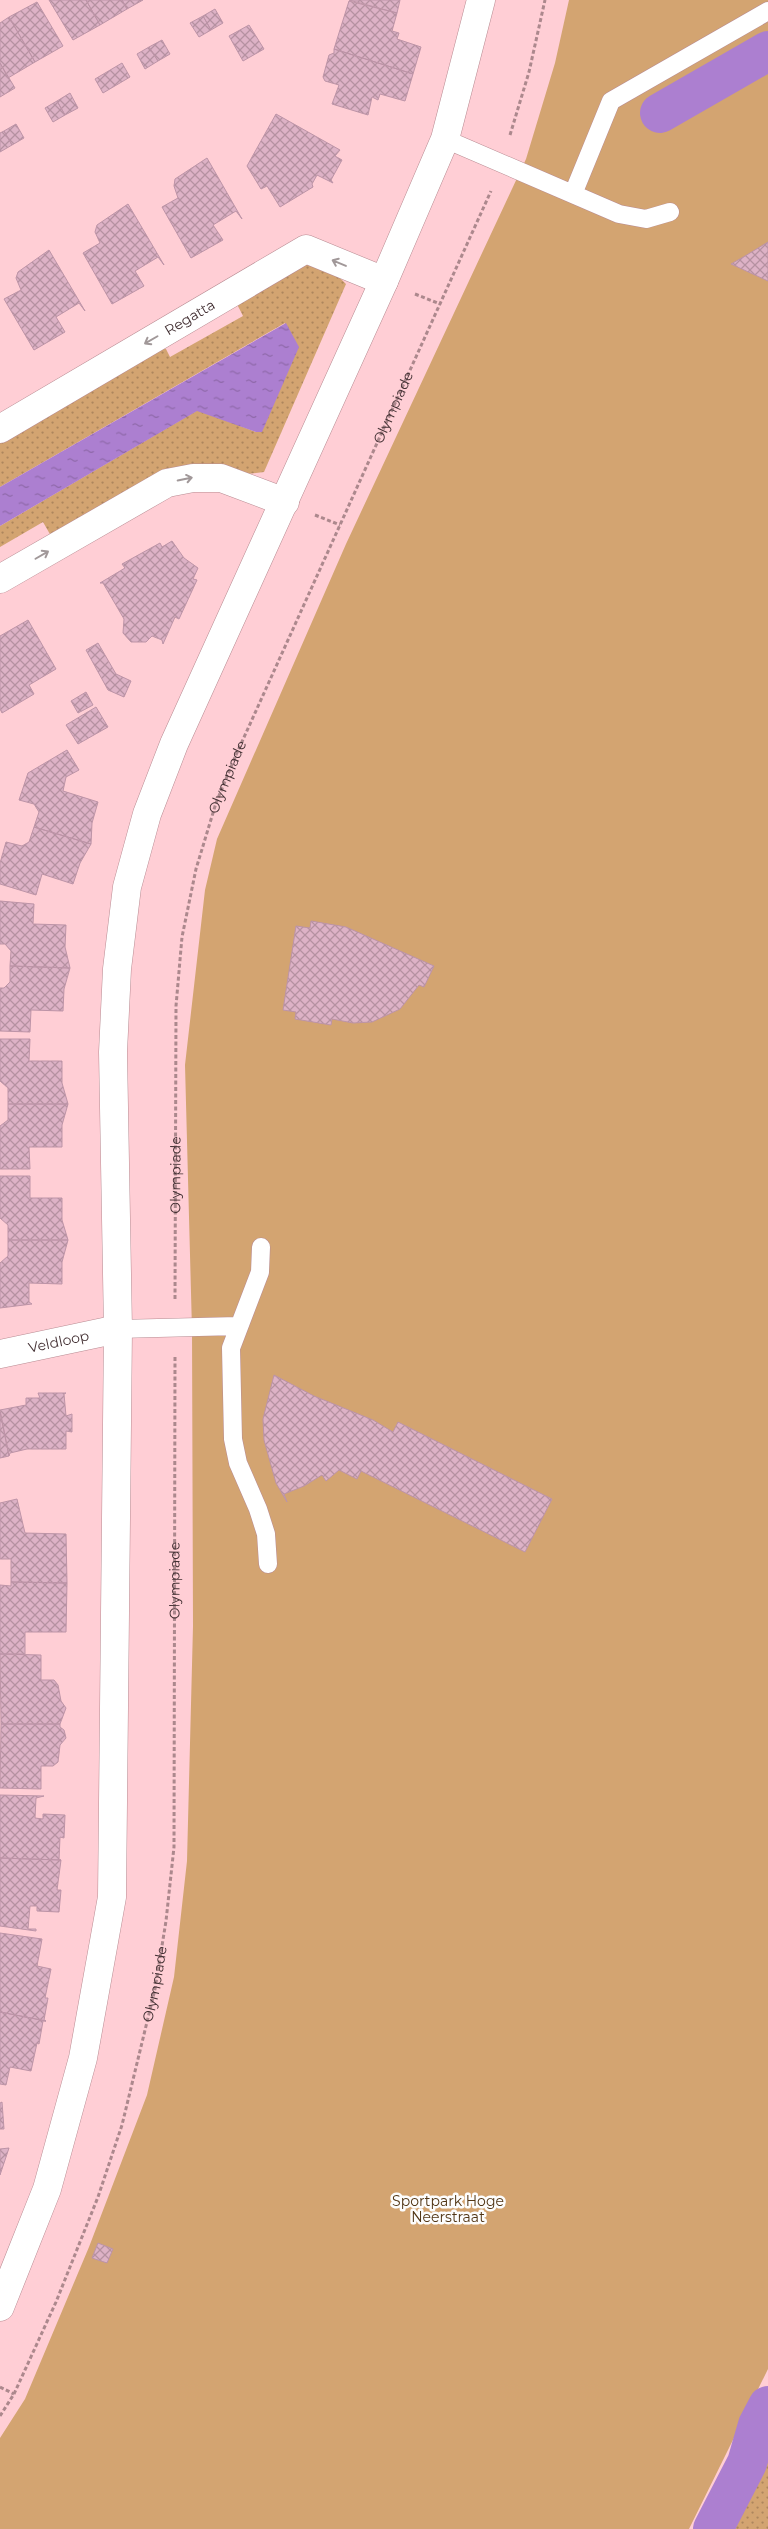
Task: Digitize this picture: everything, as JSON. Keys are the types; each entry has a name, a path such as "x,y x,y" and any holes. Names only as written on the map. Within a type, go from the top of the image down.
{"street":[{"path":"0,2307 47,2189 83,2058 112,1897 118,1329 113,1052 117,969 127,887 146,814 174,744 384,281 445,139 481,0"},
{"name":"Regatta","path":"0,429 306,249 384,281"},
{"path":"0,579 167,483 193,478 221,478 285,502"},
{"name":"Veldloop","path":"0,1354 118,1329"}],"lane":[{"path":"573,194 611,101 768,11"},
{"path":"445,139 632,218 646,219 670,212"},
{"path":"261,1247 260,1272 231,1348 233,1439 238,1464 266,1534 268,1564"},
{"path":"118,1329 238,1326"}],"path":[{"name":"Olympiade","path":"0,2416 14,2394 56,2302 98,2197 122,2125 155,1989 166,1921 174,1847 176,1006 182,937 196,869 216,803 236,755 487,204 529,72 545,0"},
{"path":"0,2387 14,2394"}],"green space":[{"name":"Sportpark Hoge Neerstraat","path":"569,0 768,0 768,2369 689,2529 0,2529 0,2438 25,2399 89,2247 147,2095 174,1977 187,1861 193,1626 192,1330 185,1065 205,890 217,839 346,544 526,159 555,63"},
{"path":"314,264 336,274 346,284 264,472 247,474 213,465 164,469 51,536 43,522 0,547 0,526 198,410 256,432 285,323 0,487 0,441 160,347 166,349 170,357 243,316 236,302 299,266"},
{"path":"768,2440 768,2529 723,2529"}],"water":[{"path":"286,323 299,347 262,432 256,432 197,411 0,526 0,487"}],"building":[{"path":"49,0 86,0 100,25 73,40"},
{"path":"86,0 122,0 127,9 100,25"},
{"path":"122,0 143,0 127,9"},
{"path":"349,0 400,0 397,13"},
{"path":"349,1 397,13 392,31 399,33 397,39 421,47 413,74 334,49"},
{"path":"37,2 63,46 35,62 9,17"},
{"path":"215,9 223,23 211,30 203,16"},
{"path":"203,16 211,30 199,37 190,23"},
{"path":"9,17 35,62 8,78 0,63 0,23"},
{"path":"249,25 264,49 243,61 229,36"},
{"path":"162,40 170,54 158,61 149,47"},
{"path":"149,47 158,61 145,69 137,54"},
{"path":"334,49 413,74 405,101 380,94 378,100 372,97 368,115 332,104 339,85 325,81 323,77 329,55 334,53"},
{"path":"0,63 15,88 0,97"},
{"path":"122,63 130,77 103,93 95,79"},
{"path":"70,93 78,108 65,115 57,101"},
{"path":"57,101 65,115 53,122 45,108"},
{"path":"276,114 340,150 335,156 342,160 331,180 333,183 317,175 312,184 313,187 280,207 267,186 261,189 247,166"},
{"path":"16,124 24,138 12,145 4,131"},
{"path":"4,131 12,145 0,152 0,133"},
{"path":"207,158 242,219 236,211 213,225 223,240 191,258 162,207 178,198 174,186 175,179"},
{"path":"128,204 164,265 158,257 135,271 144,286 112,304 83,253 100,243 95,232 97,225"},
{"path":"768,242 768,281 731,264 745,256"},
{"path":"49,250 85,311 79,303 56,317 65,332 34,350 4,299 21,290 16,278 18,272"},
{"path":"172,541 184,558 198,568 193,579 197,580 179,619 175,617 163,644 162,640 152,636 146,642 131,642 123,633 124,619 103,583 100,583 125,568 122,564 160,543 162,547"},
{"path":"28,620 56,669 29,685 34,694 2,713 0,709 0,636"},
{"path":"98,643 116,674 131,681 124,697 108,690 86,650"},
{"path":"86,692 93,705 78,713 71,701"},
{"path":"96,707 108,727 78,744 66,725"},
{"path":"67,750 79,770 66,777 63,791 98,802 92,823 91,844 34,827 39,812 34,804 19,800 28,773"},
{"path":"34,827 91,844 80,863 73,884 42,874 36,895 0,884 0,863 6,842 22,846 29,842"},
{"path":"0,901 34,904 33,924 66,925 65,947 70,968 10,966 11,951 5,944 0,944"},
{"path":"311,921 346,927 434,966 424,987 419,985 400,1009 372,1022 353,1023 332,1019 331,1025 295,1019 296,1012 283,1010 296,926 310,928"},
{"path":"10,966 70,968 64,989 63,1011 31,1010 30,1032 0,1031 0,988 4,988 10,982"},
{"path":"0,1039 30,1039 29,1061 62,1061 62,1083 68,1104 8,1104 8,1088 0,1081"},
{"path":"8,1104 68,1104 62,1125 62,1147 29,1147 30,1169 0,1169 0,1126 8,1120"},
{"path":"0,1176 30,1176 30,1198 62,1198 62,1220 68,1240 8,1240 8,1225 0,1218"},
{"path":"8,1240 68,1240 62,1262 62,1284 29,1283 29,1302 32,1304 0,1308 0,1263 8,1256"},
{"path":"274,1375 314,1396 373,1420 393,1432 398,1422 552,1499 525,1552 361,1471 357,1479 339,1470 326,1481 322,1475 304,1486 284,1494 287,1502 276,1483 264,1440 263,1419"},
{"path":"38,1393 66,1393 64,1394 66,1416 72,1414 72,1432 66,1431 66,1449 27,1449 10,1453 9,1456 0,1410 26,1405 26,1398 40,1398"},
{"path":"0,1412 9,1456 0,1458"},
{"path":"17,1499 25,1533 66,1534 67,1583 11,1582 11,1559 0,1559 0,1503"},
{"path":"11,1582 67,1583 66,1632 25,1632 25,1654 0,1654 0,1585 11,1586"},
{"path":"0,1654 41,1655 41,1680 54,1680 58,1685 61,1701 66,1708 60,1724 1,1724"},
{"path":"1,1724 60,1724 60,1727 64,1730 66,1738 60,1745 58,1762 53,1766 41,1766 41,1789 0,1788"},
{"path":"0,1795 44,1796 36,1798 35,1818 43,1819 43,1814 65,1815 64,1838 60,1837 59,1860 0,1858"},
{"path":"0,1858 61,1860 57,1890 61,1890 59,1912 37,1911 37,1906 30,1906 28,1929 36,1929 36,1931 0,1926"},
{"path":"0,1933 42,1939 37,1966 51,1969 45,1998 48,1998 44,2020 46,2021 0,2012"},
{"path":"0,2012 46,2021 43,2021 31,2071 10,2067 6,2085 0,2084"},
{"path":"2,2102 4,2129 0,2129 0,2103"},
{"path":"9,2148 0,2175 0,2149"},
{"path":"98,2243 113,2249 107,2263 92,2258"}],"waterway":[{"path":"660,113 768,51"},
{"path":"713,2529 747,2463 758,2425 768,2406"}]}
